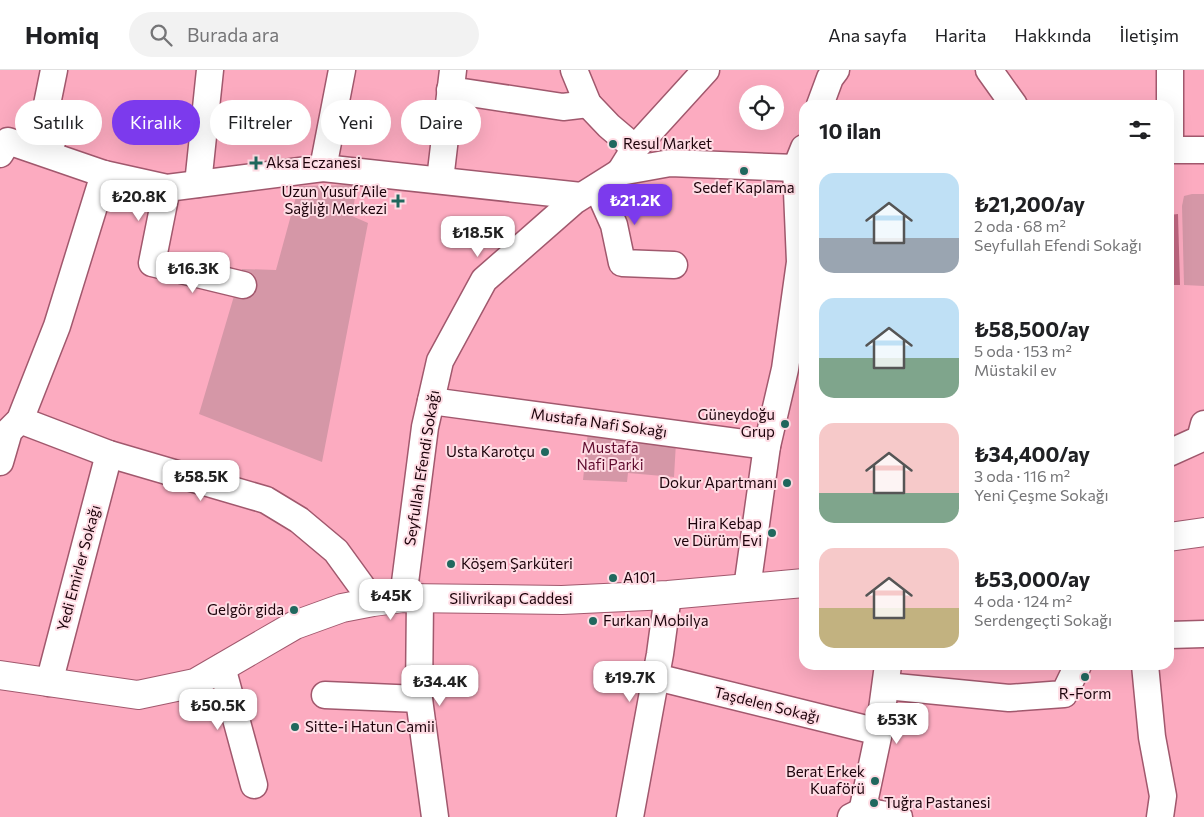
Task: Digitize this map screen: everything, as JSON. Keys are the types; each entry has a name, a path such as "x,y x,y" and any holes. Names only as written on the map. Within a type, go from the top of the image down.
{"main road":[{"path":"1174,537 1204,532"},
{"name":"Silivrikapı Caddesi","path":"0,675 138,696 194,683 295,625 342,608 373,602 411,598 562,600 668,595 799,583"}],"street":[{"path":"47,100 54,70"},
{"path":"198,184 210,70"},
{"path":"323,168 342,70"},
{"path":"574,70 588,104 609,126 635,148"},
{"path":"620,172 635,148 706,70"},
{"path":"822,100 830,78 836,70"},
{"path":"989,70 1010,100"},
{"path":"1170,70 1170,100"},
{"path":"440,180 451,80 562,107 588,104"},
{"path":"0,154 8,141 104,174 167,188 323,168 440,180 589,191 614,225 622,263 674,265"},
{"path":"1174,150 1204,150"},
{"name":"Seyfullah Efendi Sokağı","path":"435,817 418,699 411,598 425,427 440,361 484,280 552,220 589,191 620,172 670,163 799,158"},
{"path":"1,453 8,431 20,420 57,326 104,174"},
{"path":"167,188 152,263 242,286"},
{"path":"747,588 767,446 794,368 799,280"},
{"name":"Mustafa Nafi Sokağı","path":"431,401 767,446"},
{"path":"20,420 109,454 266,500 299,520 336,551 373,602"},
{"path":"1174,450 1200,439 1204,424"},
{"name":"Yedi Emirler Sokağı","path":"49,683 109,454"},
{"path":"630,817 656,677 668,595"},
{"path":"1174,634 1204,634"},
{"path":"222,667 254,785"},
{"path":"899,817 859,815 879,732 887,676 1009,698 1064,694 1076,670"},
{"path":"1146,670 1152,737 1163,796 1160,817"},
{"name":"Taşdelen Sokağı","path":"656,677 879,732"},
{"path":"325,695 418,699"}],"green space":[{"path":"357,185 352,216 368,223 322,462 199,414 242,269 276,270 299,186"},
{"path":"1204,194 1204,286 1184,285 1182,206 1184,196"},
{"name":"Mustafa Nafi Parki","path":"588,431 676,442 674,477 628,473 627,482 583,480"}],"shaded area":[{"path":"1174,214 1178,214 1180,285 1174,285"}],"place":[{"name":"Resul Market","path":"613,144"},
{"name":"Aksa Eczanesi","path":"256,163"},
{"name":"Sedef Kaplama","path":"744,171"},
{"name":"Uzun Yusuf Aile Sağlığı Merkezi","path":"398,201"},
{"name":"Güneydoğu Grup","path":"785,424"},
{"name":"Usta Karotçu","path":"545,452"},
{"name":"Dokur Apartmanı","path":"787,483"},
{"name":"Hira Kebap ve Dürüm Evi","path":"772,533"},
{"name":"Köşem Şarküteri","path":"451,564"},
{"name":"A101","path":"613,578"},
{"name":"Gelgör gida","path":"294,610"},
{"name":"Furkan Mobilya","path":"593,621"},
{"name":"R-Form","path":"1085,677"},
{"name":"Sitte-i Hatun Camii","path":"295,727"},
{"name":"Berat Erkek Kuaförü","path":"875,781"},
{"name":"Tuğra Pastanesi","path":"874,803"}]}
